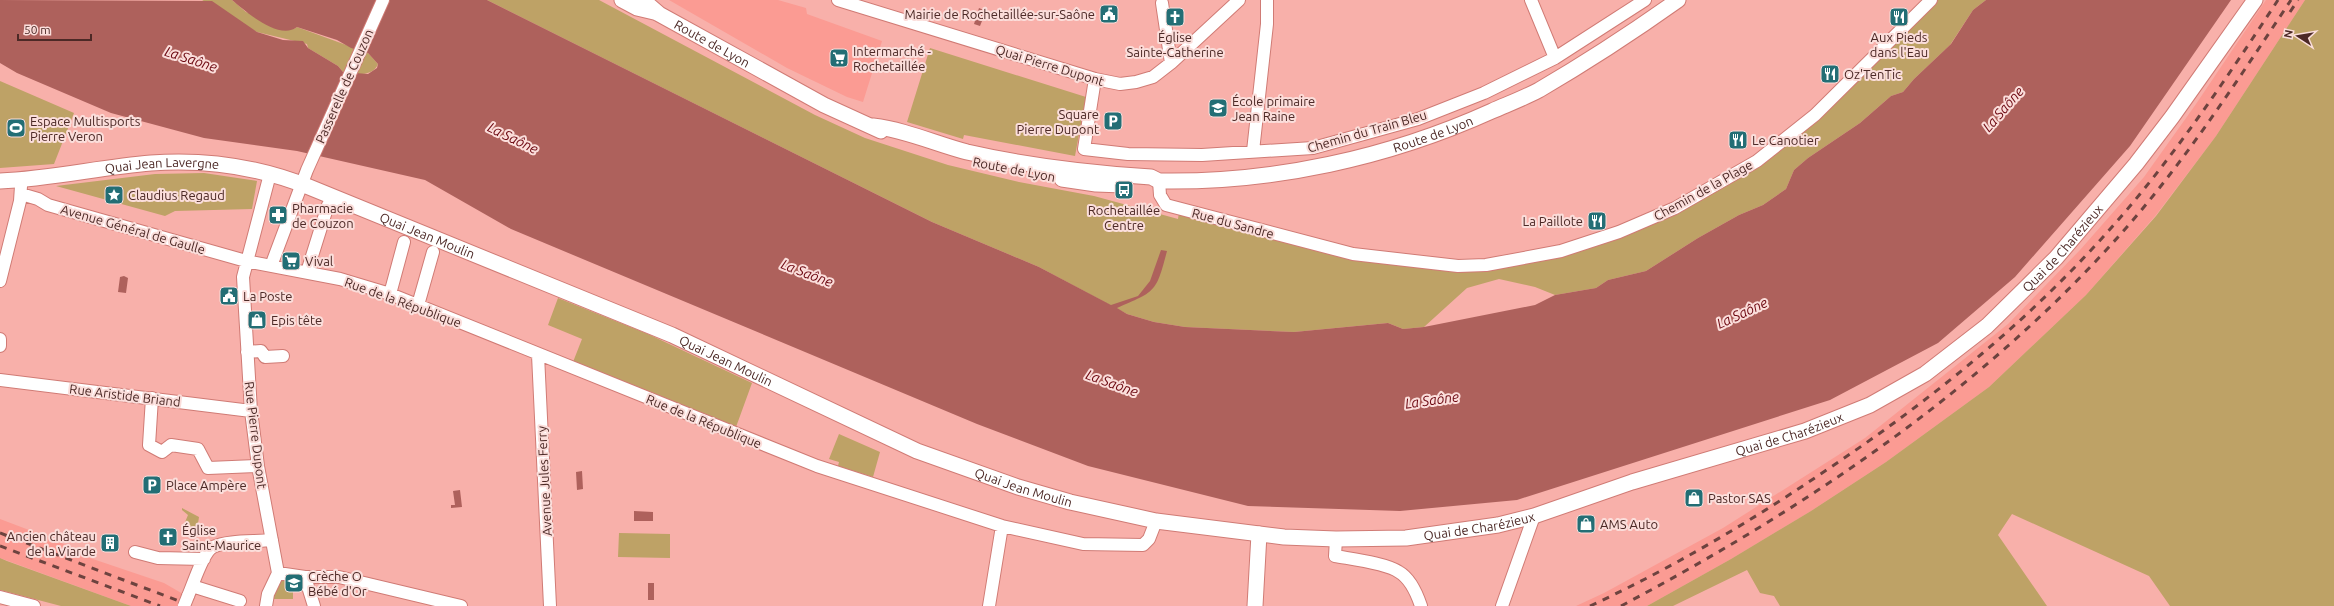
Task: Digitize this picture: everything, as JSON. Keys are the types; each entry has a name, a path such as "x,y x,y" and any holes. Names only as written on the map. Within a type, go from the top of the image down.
{"main road":[{"name":"Route de Lyon","path":"622,0 637,8 659,14"},
{"name":"Route de Lyon","path":"643,0 659,14 824,104 873,126 892,128 984,156 1068,170 1151,177 1159,182 1236,179 1299,171 1413,143 1538,90 1622,39 1678,0"},
{"name":"Quai de Charézieux","path":"1156,521 1259,534 1336,539 1406,538 1498,525 1534,516 1653,476 1805,431 1870,405 1925,374 1987,326 2056,258 2136,164 2172,117 2255,0"},
{"name":"Quai Jean Lavergne","path":"0,181 21,187 163,162 221,164 270,174 304,178"},
{"name":"Quai Jean Moulin","path":"304,178 672,335 917,451 1018,487 1070,502 1156,521"},
{"path":"1254,606 1259,534"}],"street":[{"name":"Passerelle de Couzon","path":"271,266 304,178 383,0"},
{"name":"Quai Pierre Dupont","path":"838,0 1110,83 1136,82 1153,77 1171,63 1239,0"},
{"path":"1253,151 1267,24 1267,0"},
{"path":"1531,0 1555,58"},
{"name":"Chemin du Train Bleu","path":"1095,79 1084,149 1154,155 1202,155 1313,148 1418,119 1484,93 1555,58 1645,0"},
{"name":"Chemin de la Plage","path":"1324,247 1353,254 1458,266 1486,265 1561,251 1619,232 1675,208 1757,160 1815,115 1931,0"},
{"path":"1162,3 1171,63"},
{"name":"Rue Pierre Dupont","path":"270,174 246,261 243,278 251,411 258,466 278,573"},
{"name":"Rue du Sandre","path":"1159,182 1160,195 1166,205 1324,247"},
{"path":"0,281 21,187"},
{"name":"Avenue Général de Gaulle","path":"21,187 48,205 246,261"},
{"path":"307,272 328,205"},
{"path":"390,294 404,242"},
{"path":"418,305 433,252"},
{"name":"Rue de la République","path":"246,261 346,280 390,294 538,355 817,466 1002,526 1083,544 1143,545 1150,539 1156,521"},
{"path":"0,340 0,346"},
{"path":"247,352 261,351 265,357 283,356"},
{"name":"Avenue Jules Ferry","path":"538,355 550,606"},
{"name":"Rue Aristide Briand","path":"0,380 251,411"},
{"path":"152,398 149,445 162,452 171,445 198,449 208,468 258,466"},
{"path":"1502,606 1534,516"},
{"path":"989,606 1002,526"},
{"path":"1336,539 1335,556 1365,561 1400,572 1414,589 1421,606"},
{"path":"240,601 188,596 204,558 213,547 243,542 272,540"},
{"path":"135,552 147,557 158,558 204,558"},
{"path":"266,606 268,594 278,573 304,577 340,577 456,606"},
{"path":"304,577 314,606"},
{"path":"0,597 34,606"}],"shaded area":[{"path":"202,0 232,0 246,12 294,29 297,27 368,53 378,64 376,68 368,73 352,74 343,72 338,66 308,48 307,44 257,32"},
{"path":"487,0 599,0 815,115 865,138 948,165 1019,182 1094,196 1178,219 1179,212 1341,254 1463,269 1572,251 1757,163 1934,0 1986,0 1973,10 1950,45 1914,79 1903,92 1891,96 1860,123 1808,158 1794,170 1786,189 1763,205 1739,215 1698,238 1646,271 1608,280 1596,288 1555,295 1535,287 1499,279 1467,288 1424,327 1403,329 1388,323 1294,332 1185,327 1154,322 1127,314 1039,267 932,222"},
{"path":"669,0 778,0 806,8 807,14 882,41 863,102 847,97 787,68"},
{"path":"2266,0 2305,0 2216,136 2156,215 2086,295 1989,387 1886,462 1811,511 1731,559 1647,606 1576,606 1604,593 1723,528 1865,438 2008,324 2080,250 2144,177 2196,104"},
{"path":"2305,0 2334,0 2334,606 2170,606 2149,576 2012,514 1998,535 2047,606 1780,606 1774,596 1760,593 1747,570 1673,606 1647,606 1731,559 1811,511 1886,462 1989,387 2086,295 2156,216 2216,136"},
{"path":"930,48 1086,97 1075,156 964,135 963,139 907,122"},
{"path":"0,81 74,113 54,164 0,168"},
{"path":"204,173 257,181 252,209 175,211 165,216 56,186 155,174"},
{"path":"558,298 648,334 752,383 736,427 573,362 582,339 548,325"},
{"path":"839,434 880,452 873,477 838,466 839,462 829,459"},
{"path":"182,508 199,517 197,530 183,527 188,515 182,510"},
{"path":"0,519 58,541 84,556 164,583 183,594 178,606 131,606 0,558"},
{"path":"619,533 670,534 670,558 618,557"},
{"path":"0,558 131,606 61,606 0,590"},
{"path":"282,580 293,581 293,599 271,599 279,583"}],"water":[{"name":"La Saône","path":"0,0 212,1 257,32 283,40 303,41 308,48 338,66 343,72 368,74 377,68 378,64 368,53 351,48 337,40 297,27 290,30 272,28 245,11 232,0 487,0 932,222 1039,267 1111,305 1138,296 1150,281 1161,250 1167,251 1157,283 1152,289 1140,298 1117,308 1127,314 1154,322 1185,327 1294,332 1388,323 1403,329 1424,327 1535,305 1555,295 1596,288 1608,280 1646,271 1698,238 1739,215 1763,205 1786,189 1794,170 1808,158 1860,123 1891,96 1903,92 1914,79 1951,44 1973,10 1986,0 2231,0 2130,146 2015,277 1938,343 1830,400 1517,500 1400,511 1248,506 1088,466 977,424 511,229 425,180 297,151 204,138 111,113 17,73 0,63"},
{"path":"979,8 986,11 980,26 974,24"},
{"path":"124,276 128,278 126,293 118,292 120,277"},
{"path":"582,471 583,489 577,490 576,472"},
{"path":"460,490 462,507 451,508 451,505 455,505 453,491"},
{"path":"634,511 653,512 653,521 634,521"},
{"path":"648,583 654,583 654,600 648,600"}],"railway":[{"path":"1590,606 1681,560 1797,490 1906,414 1984,352 2057,285 2092,249 2146,187 2186,135 2278,0"},
{"path":"1621,606 1761,526 1829,483 1895,437 1959,387 2020,335 2078,279 2155,194 2196,140 2291,0"},
{"path":"2290,12 2298,0"},
{"path":"0,533 192,606"},
{"path":"0,546 160,606"}],"place":[{"name":"Mairie de Rochetaillée-sur-Saône","path":"1109,14"},
{"name":"Église Sainte-Catherine","path":"1175,17"},
{"name":"Aux Pieds dans l'Eau","path":"1899,17"},
{"name":"Intermarché - Rochetaillée","path":"839,58"},
{"name":"Oz'TenTic","path":"1830,74"},
{"name":"École primaire Jean Raine","path":"1218,108"},
{"name":"Square Pierre Dupont","path":"1113,121"},
{"name":"Espace Multisports Pierre Veron","path":"16,128"},
{"name":"Le Canotier","path":"1738,140"},
{"name":"Rochetaillée Centre","path":"1124,190"},
{"name":"Claudius Regaud","path":"114,195"},
{"name":"Pharmacie de Couzon","path":"278,215"},
{"name":"La Paillote","path":"1597,221"},
{"name":"Vival","path":"291,261"},
{"name":"La Poste","path":"229,296"},
{"name":"Epis tête","path":"257,320"},
{"name":"Place Ampère","path":"152,485"},
{"name":"Pastor SAS","path":"1694,498"},
{"name":"AMS Auto","path":"1586,524"},
{"name":"Église Saint-Maurice","path":"168,537"},
{"name":"Ancien château de la Viarde","path":"110,543"},
{"name":"Crèche O Bébé d'Or","path":"294,583"}]}
